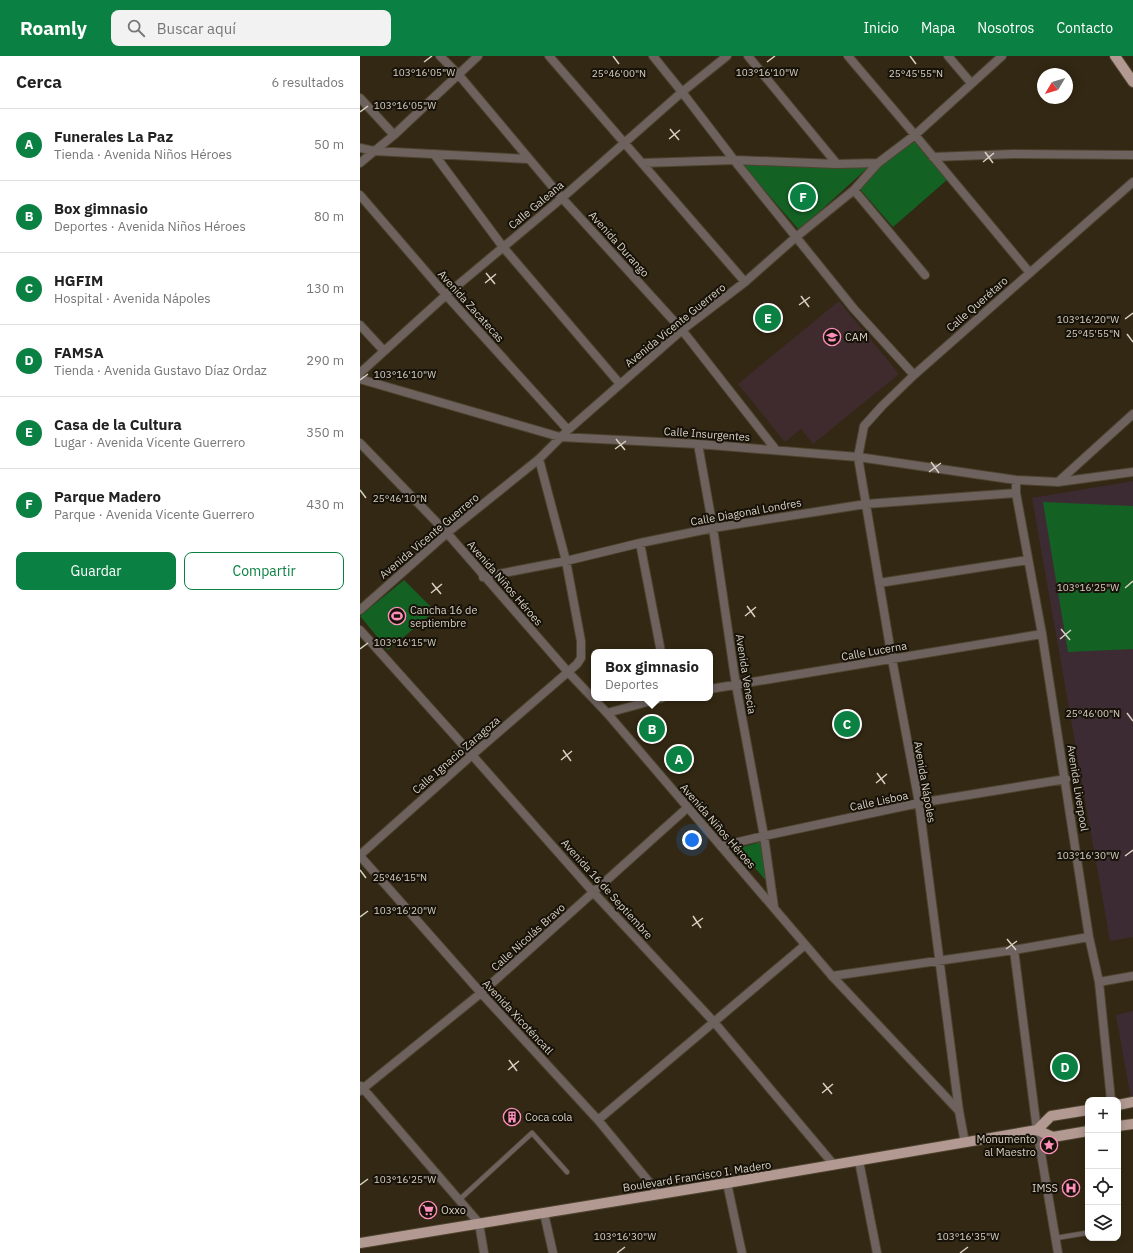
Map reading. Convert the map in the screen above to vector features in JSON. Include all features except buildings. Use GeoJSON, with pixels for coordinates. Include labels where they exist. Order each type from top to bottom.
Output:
{"type":"FeatureCollection","features":[{"type":"Feature","properties":{"kind":"main road"},"geometry":{"type":"LineString","coordinates":[[1115,56],[1133,82]]}},
{"type":"Feature","properties":{"kind":"main road"},"geometry":{"type":"LineString","coordinates":[[1121,1104],[1133,1102]]}},
{"type":"Feature","properties":{"kind":"main road"},"geometry":{"type":"LineString","coordinates":[[1037,1130],[1051,1116],[1085,1110]]}},
{"type":"Feature","properties":{"kind":"main road"},"geometry":{"type":"LineString","coordinates":[[1121,1126],[1133,1124]]}},
{"type":"Feature","properties":{"kind":"main road","name":"Boulevard Francisco I. Madero"},"geometry":{"type":"LineString","coordinates":[[360,1243],[859,1161],[1037,1130],[1053,1137],[1085,1132]]}},
{"type":"Feature","properties":{"kind":"street","name":"Avenida Durango"},"geometry":{"type":"LineString","coordinates":[[440,56],[458,74],[562,198],[682,330],[776,450]]}},
{"type":"Feature","properties":{"kind":"street"},"geometry":{"type":"LineString","coordinates":[[360,163],[394,135],[478,56]]}},
{"type":"Feature","properties":{"kind":"street"},"geometry":{"type":"LineString","coordinates":[[549,56],[745,282]]}},
{"type":"Feature","properties":{"kind":"street"},"geometry":{"type":"LineString","coordinates":[[653,56],[854,310],[914,375]]}},
{"type":"Feature","properties":{"kind":"street","name":"Calle Galeana"},"geometry":{"type":"LineString","coordinates":[[360,373],[446,295],[562,198],[682,92],[727,56]]}},
{"type":"Feature","properties":{"kind":"street"},"geometry":{"type":"LineString","coordinates":[[748,56],[836,164]]}},
{"type":"Feature","properties":{"kind":"street"},"geometry":{"type":"LineString","coordinates":[[848,56],[1030,273]]}},
{"type":"Feature","properties":{"kind":"street"},"geometry":{"type":"LineString","coordinates":[[948,56],[971,83]]}},
{"type":"Feature","properties":{"kind":"street","name":"Avenida Vicente Guerrero"},"geometry":{"type":"LineString","coordinates":[[360,610],[447,534],[539,459],[568,430],[682,330],[745,282],[796,237],[854,190],[878,163],[915,135],[1002,56]]}},
{"type":"Feature","properties":{"kind":"street"},"geometry":{"type":"LineString","coordinates":[[360,98],[394,135]]}},
{"type":"Feature","properties":{"kind":"street"},"geometry":{"type":"LineString","coordinates":[[360,148],[374,151],[528,159]]}},
{"type":"Feature","properties":{"kind":"street"},"geometry":{"type":"LineString","coordinates":[[434,154],[503,247],[620,384]]}},
{"type":"Feature","properties":{"kind":"street"},"geometry":{"type":"LineString","coordinates":[[933,157],[1013,154],[1133,155]]}},
{"type":"Feature","properties":{"kind":"street"},"geometry":{"type":"LineString","coordinates":[[642,164],[734,160],[836,164],[878,163]]}},
{"type":"Feature","properties":{"kind":"street","name":"Calle Querétaro"},"geometry":{"type":"LineString","coordinates":[[858,457],[864,426],[882,406],[914,375],[1133,182]]}},
{"type":"Feature","properties":{"kind":"street"},"geometry":{"type":"LineString","coordinates":[[854,190],[925,275]]}},
{"type":"Feature","properties":{"kind":"street","name":"Avenida Zacatecas"},"geometry":{"type":"LineString","coordinates":[[360,195],[446,295],[568,430]]}},
{"type":"Feature","properties":{"kind":"street"},"geometry":{"type":"LineString","coordinates":[[360,325],[384,351]]}},
{"type":"Feature","properties":{"kind":"street","name":"Calle Insurgentes"},"geometry":{"type":"LineString","coordinates":[[360,379],[560,438],[698,444],[858,457],[1016,480],[1058,482]]}},
{"type":"Feature","properties":{"kind":"street"},"geometry":{"type":"LineString","coordinates":[[1058,482],[1133,414]]}},
{"type":"Feature","properties":{"kind":"street","name":"Avenida Niños Héroes"},"geometry":{"type":"LineString","coordinates":[[360,443],[447,534],[591,697]]}},
{"type":"Feature","properties":{"kind":"street","name":"Avenida Venecia"},"geometry":{"type":"LineString","coordinates":[[698,444],[713,528],[736,685],[764,836],[774,907]]}},
{"type":"Feature","properties":{"kind":"street","name":"Avenida Nápoles"},"geometry":{"type":"LineString","coordinates":[[858,457],[892,659],[919,803],[959,1111]]}},
{"type":"Feature","properties":{"kind":"street","name":"Calle Ignacio Zaragoza"},"geometry":{"type":"LineString","coordinates":[[360,856],[472,755],[577,664],[581,658],[582,650],[566,561],[539,459]]}},
{"type":"Feature","properties":{"kind":"street"},"geometry":{"type":"LineString","coordinates":[[1058,482],[1133,472]]}},
{"type":"Feature","properties":{"kind":"street","name":"Avenida Liverpool"},"geometry":{"type":"LineString","coordinates":[[1016,480],[1016,494],[1042,634],[1066,779],[1089,937],[1099,982],[1111,1097]]}},
{"type":"Feature","properties":{"kind":"street","name":"Calle Diagonal Londres"},"geometry":{"type":"LineString","coordinates":[[483,576],[566,561],[640,543],[713,528],[866,504],[1016,494]]}},
{"type":"Feature","properties":{"kind":"street"},"geometry":{"type":"LineString","coordinates":[[640,543],[660,649]]}},
{"type":"Feature","properties":{"kind":"street"},"geometry":{"type":"LineString","coordinates":[[879,583],[1028,560]]}},
{"type":"Feature","properties":{"kind":"street","name":"Avenida 16 de Septiembre"},"geometry":{"type":"LineString","coordinates":[[360,630],[594,893],[714,1022],[834,1165]]}},
{"type":"Feature","properties":{"kind":"street","name":"Calle Lucerna"},"geometry":{"type":"LineString","coordinates":[[713,689],[1042,634]]}},
{"type":"Feature","properties":{"kind":"street","name":"Avenida Niños Héroes"},"geometry":{"type":"LineString","coordinates":[[595,701],[832,976],[959,1111]]}},
{"type":"Feature","properties":{"kind":"street"},"geometry":{"type":"LineString","coordinates":[[607,714],[652,701]]}},
{"type":"Feature","properties":{"kind":"street","name":"Calle Lisboa"},"geometry":{"type":"LineString","coordinates":[[721,846],[919,803],[1066,779]]}},
{"type":"Feature","properties":{"kind":"street","name":"Calle Nicolás Bravo"},"geometry":{"type":"LineString","coordinates":[[361,1088],[481,994],[688,808]]}},
{"type":"Feature","properties":{"kind":"street","name":"Avenida Xicoténcatl"},"geometry":{"type":"LineString","coordinates":[[360,856],[481,994],[598,1120],[659,1194]]}},
{"type":"Feature","properties":{"kind":"street"},"geometry":{"type":"LineString","coordinates":[[832,976],[1014,950],[1089,937]]}},
{"type":"Feature","properties":{"kind":"street"},"geometry":{"type":"LineString","coordinates":[[598,1120],[805,945]]}},
{"type":"Feature","properties":{"kind":"street"},"geometry":{"type":"LineString","coordinates":[[1014,950],[1037,1130],[1058,1253]]}},
{"type":"Feature","properties":{"kind":"street"},"geometry":{"type":"LineString","coordinates":[[1099,982],[1133,976]]}},
{"type":"Feature","properties":{"kind":"street"},"geometry":{"type":"LineString","coordinates":[[361,1088],[479,1223],[484,1253]]}},
{"type":"Feature","properties":{"kind":"street"},"geometry":{"type":"LineString","coordinates":[[959,1111],[965,1142]]}},
{"type":"Feature","properties":{"kind":"street"},"geometry":{"type":"LineString","coordinates":[[859,1161],[877,1253]]}},
{"type":"Feature","properties":{"kind":"street"},"geometry":{"type":"LineString","coordinates":[[727,1183],[742,1253]]}},
{"type":"Feature","properties":{"kind":"street"},"geometry":{"type":"LineString","coordinates":[[544,1213],[553,1253]]}},
{"type":"Feature","properties":{"kind":"lane"},"geometry":{"type":"LineString","coordinates":[[459,1200],[532,1133],[567,1172]]}},
{"type":"Feature","properties":{"kind":"lane"},"geometry":{"type":"LineString","coordinates":[[1056,1238],[1085,1233]]}},
{"type":"Feature","properties":{"kind":"shaded area","name":"CAM"},"geometry":{"type":"Polygon","coordinates":[[[839,301],[899,374],[813,444],[801,429],[785,442],[738,384],[839,301]]]}},
{"type":"Feature","properties":{"kind":"shaded area"},"geometry":{"type":"Polygon","coordinates":[[[1133,481],[1133,937],[1110,941],[1032,498],[1133,481]]]}},
{"type":"Feature","properties":{"kind":"shaded area"},"geometry":{"type":"Polygon","coordinates":[[[1133,1011],[1133,1110],[1116,1015],[1133,1011]]]}},
{"type":"Feature","properties":{"kind":"green space"},"geometry":{"type":"Polygon","coordinates":[[[918,139],[948,179],[893,227],[859,188],[881,165],[918,139]]]}},
{"type":"Feature","properties":{"kind":"green space"},"geometry":{"type":"Polygon","coordinates":[[[736,157],[872,164],[799,230],[736,157]]]}},
{"type":"Feature","properties":{"kind":"green space"},"geometry":{"type":"Polygon","coordinates":[[[1043,502],[1133,506],[1133,649],[1068,652],[1043,502]]]}},
{"type":"Feature","properties":{"kind":"green space","name":"Cancha 16 de septiembre"},"geometry":{"type":"Polygon","coordinates":[[[404,580],[435,611],[388,650],[360,616],[404,580]]]}},
{"type":"Feature","properties":{"kind":"green space"},"geometry":{"type":"Polygon","coordinates":[[[761,842],[767,882],[738,848],[761,842]]]}},
{"type":"Feature","properties":{"kind":"place","name":"Parque Madero"},"geometry":{"type":"Point","coordinates":[803,197]}},
{"type":"Feature","properties":{"kind":"place","name":"Casa de la Cultura"},"geometry":{"type":"Point","coordinates":[768,318]}},
{"type":"Feature","properties":{"kind":"place","name":"CAM"},"geometry":{"type":"Point","coordinates":[832,337]}},
{"type":"Feature","properties":{"kind":"place","name":"Cancha 16 de septiembre"},"geometry":{"type":"Point","coordinates":[397,616]}},
{"type":"Feature","properties":{"kind":"place","name":"HGFIM"},"geometry":{"type":"Point","coordinates":[847,724]}},
{"type":"Feature","properties":{"kind":"place","name":"Box gimnasio"},"geometry":{"type":"Point","coordinates":[652,729]}},
{"type":"Feature","properties":{"kind":"place","name":"Funerales La Paz"},"geometry":{"type":"Point","coordinates":[679,759]}},
{"type":"Feature","properties":{"kind":"place","name":"FAMSA"},"geometry":{"type":"Point","coordinates":[1065,1067]}},
{"type":"Feature","properties":{"kind":"place","name":"Coca cola"},"geometry":{"type":"Point","coordinates":[512,1117]}},
{"type":"Feature","properties":{"kind":"place","name":"Monumento al Maestro"},"geometry":{"type":"Point","coordinates":[1049,1145]}},
{"type":"Feature","properties":{"kind":"place","name":"IMSS"},"geometry":{"type":"Point","coordinates":[1071,1188]}},
{"type":"Feature","properties":{"kind":"place","name":"Oxxo"},"geometry":{"type":"Point","coordinates":[428,1210]}}]}
